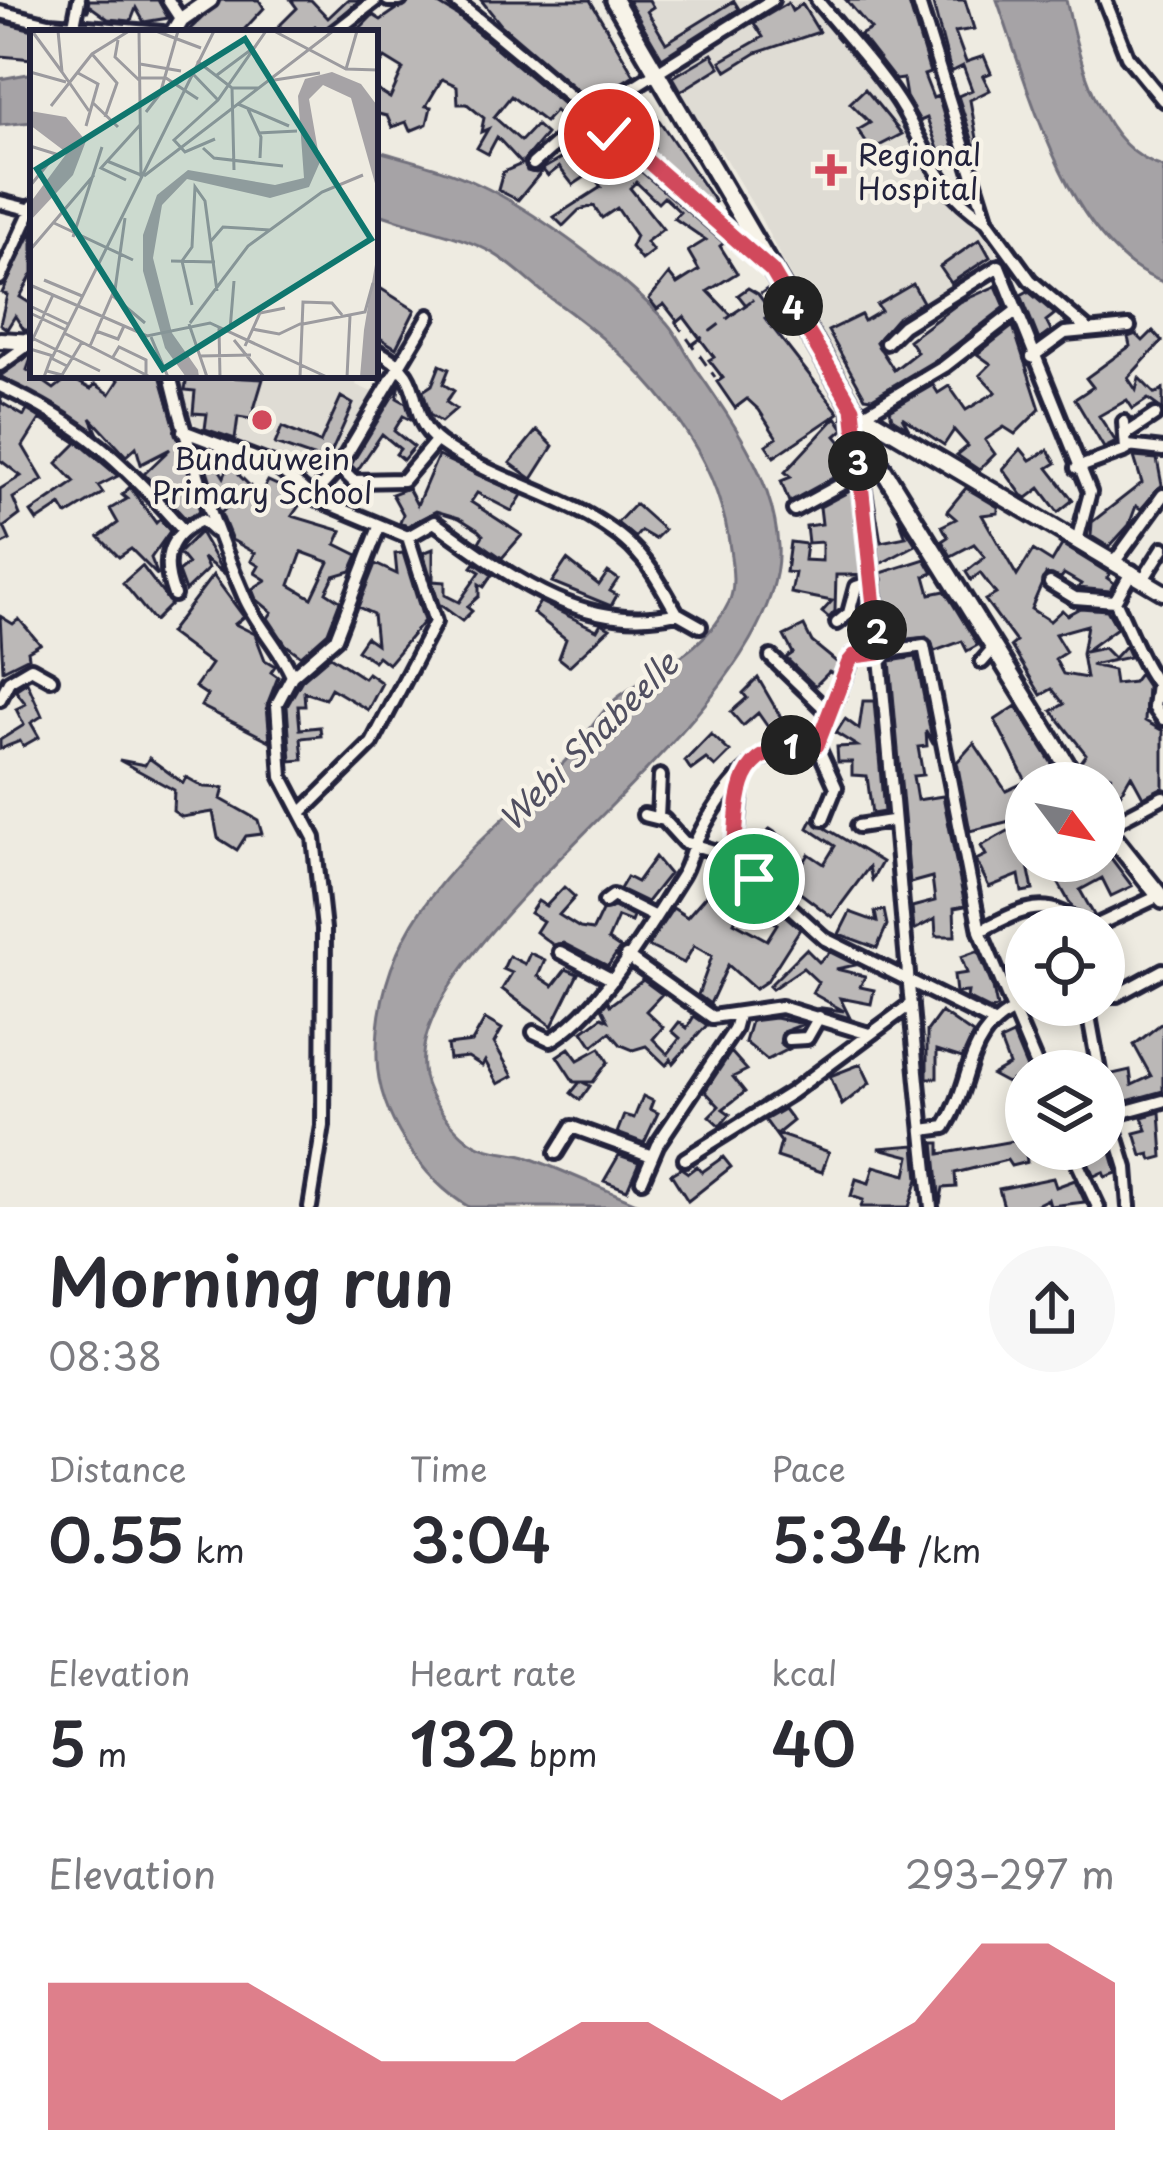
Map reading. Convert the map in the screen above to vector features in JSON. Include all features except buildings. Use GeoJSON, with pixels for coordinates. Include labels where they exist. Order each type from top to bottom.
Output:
{"type":"FeatureCollection","features":[{"type":"Feature","properties":{"kind":"main road"},"geometry":{"type":"LineString","coordinates":[[614,0],[1065,762]]}},
{"type":"Feature","properties":{"kind":"main road"},"geometry":{"type":"LineString","coordinates":[[1125,853],[1161,897]]}},
{"type":"Feature","properties":{"kind":"street"},"geometry":{"type":"LineString","coordinates":[[74,25],[79,0]]}},
{"type":"Feature","properties":{"kind":"street"},"geometry":{"type":"LineString","coordinates":[[168,0],[177,26],[210,0]]}},
{"type":"Feature","properties":{"kind":"street"},"geometry":{"type":"LineString","coordinates":[[338,30],[376,0]]}},
{"type":"Feature","properties":{"kind":"street"},"geometry":{"type":"LineString","coordinates":[[454,0],[590,114],[671,194],[776,276]]}},
{"type":"Feature","properties":{"kind":"street"},"geometry":{"type":"LineString","coordinates":[[746,0],[754,13]]}},
{"type":"Feature","properties":{"kind":"street"},"geometry":{"type":"LineString","coordinates":[[533,164],[590,114],[772,0]]}},
{"type":"Feature","properties":{"kind":"street"},"geometry":{"type":"LineString","coordinates":[[817,0],[903,110],[922,154],[963,206],[987,221]]}},
{"type":"Feature","properties":{"kind":"street"},"geometry":{"type":"LineString","coordinates":[[918,0],[987,221],[1030,280],[1086,328]]}},
{"type":"Feature","properties":{"kind":"street"},"geometry":{"type":"LineString","coordinates":[[1105,0],[1127,56],[1163,100]]}},
{"type":"Feature","properties":{"kind":"street"},"geometry":{"type":"LineString","coordinates":[[0,12],[130,30]]}},
{"type":"Feature","properties":{"kind":"street"},"geometry":{"type":"LineString","coordinates":[[0,202],[30,208]]}},
{"type":"Feature","properties":{"kind":"street"},"geometry":{"type":"LineString","coordinates":[[0,278],[30,210]]}},
{"type":"Feature","properties":{"kind":"street"},"geometry":{"type":"LineString","coordinates":[[886,344],[903,326],[999,266],[1090,492],[1077,542]]}},
{"type":"Feature","properties":{"kind":"street"},"geometry":{"type":"LineString","coordinates":[[857,414],[945,366],[1017,310]]}},
{"type":"Feature","properties":{"kind":"street"},"geometry":{"type":"LineString","coordinates":[[312,497],[339,467],[429,316]]}},
{"type":"Feature","properties":{"kind":"street"},"geometry":{"type":"LineString","coordinates":[[1032,357],[1065,333],[1129,327]]}},
{"type":"Feature","properties":{"kind":"street"},"geometry":{"type":"LineString","coordinates":[[0,340],[30,342]]}},
{"type":"Feature","properties":{"kind":"street"},"geometry":{"type":"LineString","coordinates":[[0,365],[30,344]]}},
{"type":"Feature","properties":{"kind":"street"},"geometry":{"type":"LineString","coordinates":[[378,351],[401,362],[413,385],[415,406],[436,441],[606,528],[641,556],[677,613],[700,626]]}},
{"type":"Feature","properties":{"kind":"street"},"geometry":{"type":"LineString","coordinates":[[171,378],[215,532],[239,575],[244,596],[292,676]]}},
{"type":"Feature","properties":{"kind":"street"},"geometry":{"type":"LineString","coordinates":[[0,386],[59,413],[104,447],[182,529]]}},
{"type":"Feature","properties":{"kind":"street"},"geometry":{"type":"LineString","coordinates":[[857,414],[891,821],[931,1207]]}},
{"type":"Feature","properties":{"kind":"street"},"geometry":{"type":"LineString","coordinates":[[857,414],[1163,592]]}},
{"type":"Feature","properties":{"kind":"street"},"geometry":{"type":"LineString","coordinates":[[1077,468],[1155,415]]}},
{"type":"Feature","properties":{"kind":"street"},"geometry":{"type":"LineString","coordinates":[[183,431],[276,466],[312,497],[379,527],[408,537],[434,522],[496,570],[592,616],[633,622],[677,613]]}},
{"type":"Feature","properties":{"kind":"street"},"geometry":{"type":"LineString","coordinates":[[1127,434],[1163,450]]}},
{"type":"Feature","properties":{"kind":"street"},"geometry":{"type":"LineString","coordinates":[[339,467],[353,481],[403,480],[436,441]]}},
{"type":"Feature","properties":{"kind":"street"},"geometry":{"type":"LineString","coordinates":[[794,510],[860,474]]}},
{"type":"Feature","properties":{"kind":"street"},"geometry":{"type":"LineString","coordinates":[[1113,564],[1163,495]]}},
{"type":"Feature","properties":{"kind":"street"},"geometry":{"type":"LineString","coordinates":[[174,595],[167,577],[167,550],[182,529],[202,520],[215,532]]}},
{"type":"Feature","properties":{"kind":"street"},"geometry":{"type":"LineString","coordinates":[[310,1207],[323,1126],[324,929],[314,838],[304,810],[282,777],[277,704],[292,676],[336,638],[379,527]]}},
{"type":"Feature","properties":{"kind":"street"},"geometry":{"type":"LineString","coordinates":[[304,810],[371,743],[435,622],[408,537]]}},
{"type":"Feature","properties":{"kind":"street"},"geometry":{"type":"LineString","coordinates":[[1115,601],[1163,548]]}},
{"type":"Feature","properties":{"kind":"street"},"geometry":{"type":"LineString","coordinates":[[837,623],[849,613],[856,587],[874,581]]}},
{"type":"Feature","properties":{"kind":"street"},"geometry":{"type":"LineString","coordinates":[[1050,583],[1075,598],[1115,601]]}},
{"type":"Feature","properties":{"kind":"street"},"geometry":{"type":"LineString","coordinates":[[1115,601],[1138,644],[1143,668],[1157,684],[1154,707],[1163,719]]}},
{"type":"Feature","properties":{"kind":"street"},"geometry":{"type":"LineString","coordinates":[[823,819],[836,787],[817,745],[827,711],[854,656],[924,646],[980,931],[1005,978]]}},
{"type":"Feature","properties":{"kind":"street"},"geometry":{"type":"LineString","coordinates":[[982,662],[995,647]]}},
{"type":"Feature","properties":{"kind":"street"},"geometry":{"type":"LineString","coordinates":[[771,657],[827,711]]}},
{"type":"Feature","properties":{"kind":"street"},"geometry":{"type":"LineString","coordinates":[[0,667],[9,681]]}},
{"type":"Feature","properties":{"kind":"street"},"geometry":{"type":"LineString","coordinates":[[0,699],[9,681],[31,668],[51,679]]}},
{"type":"Feature","properties":{"kind":"street"},"geometry":{"type":"LineString","coordinates":[[534,1031],[551,1040],[563,1033],[613,980],[686,869],[693,846],[722,796],[749,765],[776,747],[817,745]]}},
{"type":"Feature","properties":{"kind":"street"},"geometry":{"type":"LineString","coordinates":[[734,857],[739,787],[749,765]]}},
{"type":"Feature","properties":{"kind":"street"},"geometry":{"type":"LineString","coordinates":[[658,818],[660,776]]}},
{"type":"Feature","properties":{"kind":"street"},"geometry":{"type":"LineString","coordinates":[[1125,816],[1163,797]]}},
{"type":"Feature","properties":{"kind":"street"},"geometry":{"type":"LineString","coordinates":[[644,815],[658,818],[693,846],[734,857],[825,939],[993,1022]]}},
{"type":"Feature","properties":{"kind":"street"},"geometry":{"type":"LineString","coordinates":[[857,826],[891,821]]}},
{"type":"Feature","properties":{"kind":"street"},"geometry":{"type":"LineString","coordinates":[[605,902],[614,896],[653,916]]}},
{"type":"Feature","properties":{"kind":"street"},"geometry":{"type":"LineString","coordinates":[[1125,913],[1161,897]]}},
{"type":"Feature","properties":{"kind":"street"},"geometry":{"type":"LineString","coordinates":[[980,931],[1005,919]]}},
{"type":"Feature","properties":{"kind":"street"},"geometry":{"type":"LineString","coordinates":[[560,952],[613,980]]}},
{"type":"Feature","properties":{"kind":"street"},"geometry":{"type":"LineString","coordinates":[[626,956],[712,1017],[738,1015],[754,1007],[781,1007],[869,1034]]}},
{"type":"Feature","properties":{"kind":"street"},"geometry":{"type":"LineString","coordinates":[[1125,988],[1163,970]]}},
{"type":"Feature","properties":{"kind":"street"},"geometry":{"type":"LineString","coordinates":[[685,1159],[791,1093],[910,1004]]}},
{"type":"Feature","properties":{"kind":"street"},"geometry":{"type":"LineString","coordinates":[[642,1180],[652,1156],[734,1030],[738,1015]]}},
{"type":"Feature","properties":{"kind":"street"},"geometry":{"type":"LineString","coordinates":[[923,1130],[945,1127],[975,1046],[993,1022],[1005,1015]]}},
{"type":"Feature","properties":{"kind":"street"},"geometry":{"type":"LineString","coordinates":[[789,1039],[807,1038],[819,1017]]}},
{"type":"Feature","properties":{"kind":"street"},"geometry":{"type":"LineString","coordinates":[[1125,1111],[1163,1101]]}},
{"type":"Feature","properties":{"kind":"street"},"geometry":{"type":"LineString","coordinates":[[556,1153],[572,1127],[652,1156]]}},
{"type":"Feature","properties":{"kind":"street"},"geometry":{"type":"LineString","coordinates":[[1125,1165],[1129,1207]]}},
{"type":"Feature","properties":{"kind":"street"},"geometry":{"type":"LineString","coordinates":[[1079,1170],[1094,1206]]}},
{"type":"Feature","properties":{"kind":"street"},"geometry":{"type":"LineString","coordinates":[[920,1207],[929,1188]]}},
{"type":"Feature","properties":{"kind":"path"},"geometry":{"type":"LineString","coordinates":[[693,344],[776,276]]}},
{"type":"Feature","properties":{"kind":"path"},"geometry":{"type":"LineString","coordinates":[[675,321],[715,377]]}},
{"type":"Feature","properties":{"kind":"shaded area","name":"Regional Hospital"},"geometry":{"type":"Polygon","coordinates":[[[622,0],[638,17],[649,0],[816,0],[908,122],[918,154],[957,211],[990,234],[998,264],[836,365],[759,215],[720,150],[703,139],[622,0]]]}},
{"type":"Feature","properties":{"kind":"shaded area","name":"Bunduuwein Primary School"},"geometry":{"type":"Polygon","coordinates":[[[378,366],[387,370],[342,461],[326,474],[201,436],[179,392],[181,378],[187,378],[186,390],[260,398],[262,379],[254,378],[359,378],[356,385],[374,393],[381,379],[378,366]]]}},
{"type":"Feature","properties":{"kind":"water"},"geometry":{"type":"Polygon","coordinates":[[[997,0],[1066,0],[1086,73],[1108,121],[1141,157],[1163,167],[1163,282],[1130,264],[1101,236],[1077,201],[1039,119],[997,0]]]}},
{"type":"Feature","properties":{"kind":"water"},"geometry":{"type":"Polygon","coordinates":[[[30,74],[30,122],[0,125],[0,79],[30,74]]]}},
{"type":"Feature","properties":{"kind":"water","name":"Webi Shabeelle"},"geometry":{"type":"Polygon","coordinates":[[[378,151],[453,174],[500,195],[604,266],[676,336],[740,436],[761,477],[775,522],[778,546],[763,614],[719,686],[655,760],[514,906],[458,974],[426,1036],[429,1091],[469,1141],[544,1163],[646,1207],[469,1207],[452,1195],[419,1163],[385,1101],[377,1059],[380,1010],[392,966],[434,892],[562,764],[612,702],[682,656],[720,618],[733,583],[722,509],[690,438],[668,406],[614,348],[496,255],[378,213],[378,151]]]}},
{"type":"Feature","properties":{"kind":"place","name":"Regional Hospital"},"geometry":{"type":"Point","coordinates":[831,170]}},
{"type":"Feature","properties":{"kind":"place","name":"Bunduuwein Primary School"},"geometry":{"type":"Point","coordinates":[262,420]}},
{"type":"Feature","properties":{"kind":"route"},"geometry":{"type":"LineString","coordinates":[[609,134],[644,158],[772,271],[853,408],[874,570],[879,653],[854,656],[849,662],[817,745],[776,747],[749,765],[739,787],[734,857],[754,879]]}}]}
